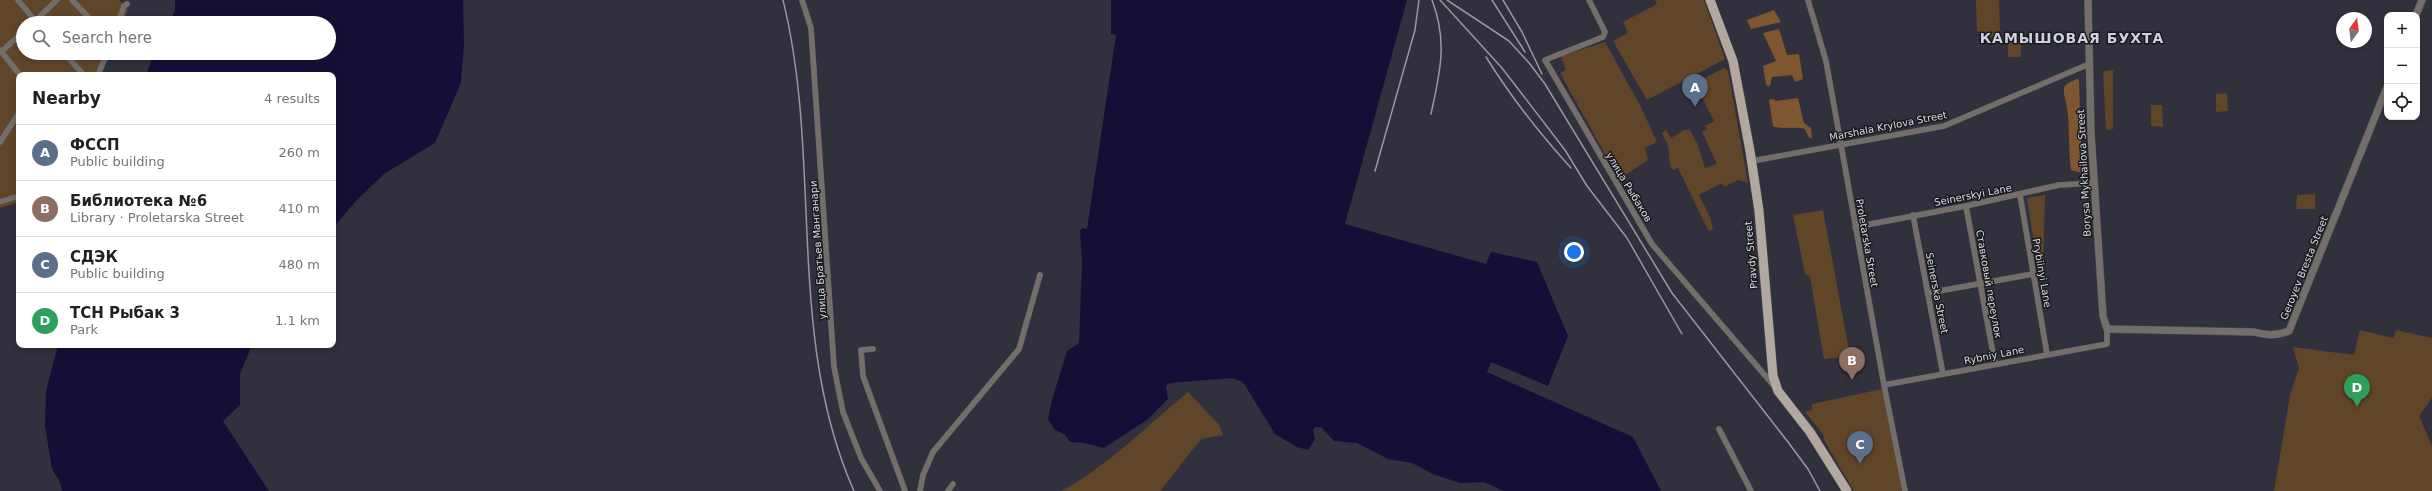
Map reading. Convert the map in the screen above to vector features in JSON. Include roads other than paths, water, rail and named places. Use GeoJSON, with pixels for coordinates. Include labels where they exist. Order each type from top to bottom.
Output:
{"type":"FeatureCollection","features":[{"type":"Feature","properties":{"kind":"main road","name":"Pravdy Street"},"geometry":{"type":"LineString","coordinates":[[1710,0],[1733,61],[1752,161],[1759,211],[1773,376],[1778,391],[1829,460],[1847,491]]}},
{"type":"Feature","properties":{"kind":"street"},"geometry":{"type":"LineString","coordinates":[[18,0],[30,16]]}},
{"type":"Feature","properties":{"kind":"street"},"geometry":{"type":"LineString","coordinates":[[41,16],[58,0]]}},
{"type":"Feature","properties":{"kind":"street"},"geometry":{"type":"LineString","coordinates":[[72,0],[87,16]]}},
{"type":"Feature","properties":{"kind":"street","name":"улица Братьев Манганари"},"geometry":{"type":"LineString","coordinates":[[802,0],[812,36],[834,367],[843,412],[861,458],[880,491]]}},
{"type":"Feature","properties":{"kind":"street","name":"улица Рыбаков"},"geometry":{"type":"LineString","coordinates":[[1589,0],[1604,32],[1603,37],[1545,60],[1652,244],[1778,391]]}},
{"type":"Feature","properties":{"kind":"street","name":"Proletarska Street"},"geometry":{"type":"LineString","coordinates":[[1808,0],[1826,61],[1840,146],[1905,491]]}},
{"type":"Feature","properties":{"kind":"street","name":"Borysa Mykhailova Street"},"geometry":{"type":"LineString","coordinates":[[2088,0],[2094,183],[2103,316],[2107,329],[2107,344]]}},
{"type":"Feature","properties":{"kind":"street"},"geometry":{"type":"LineString","coordinates":[[2417,12],[2422,0]]}},
{"type":"Feature","properties":{"kind":"street"},"geometry":{"type":"LineString","coordinates":[[120,16],[124,6],[127,4]]}},
{"type":"Feature","properties":{"kind":"street"},"geometry":{"type":"LineString","coordinates":[[16,38],[1,51],[18,72]]}},
{"type":"Feature","properties":{"kind":"street"},"geometry":{"type":"LineString","coordinates":[[70,60],[81,72]]}},
{"type":"Feature","properties":{"kind":"street"},"geometry":{"type":"LineString","coordinates":[[99,72],[104,60]]}},
{"type":"Feature","properties":{"kind":"street","name":"Marshala Krylova Street"},"geometry":{"type":"LineString","coordinates":[[1752,161],[1944,126],[2089,64]]}},
{"type":"Feature","properties":{"kind":"street","name":"Geroyev Bresta Street"},"geometry":{"type":"LineString","coordinates":[[2107,329],[2254,332],[2279,335],[2289,331],[2384,94]]}},
{"type":"Feature","properties":{"kind":"street"},"geometry":{"type":"LineString","coordinates":[[0,142],[16,118]]}},
{"type":"Feature","properties":{"kind":"street","name":"Seinerskyi Lane"},"geometry":{"type":"LineString","coordinates":[[1855,226],[1966,206],[2059,185],[2094,183]]}},
{"type":"Feature","properties":{"kind":"street","name":"Prybiinyi Lane"},"geometry":{"type":"LineString","coordinates":[[2020,195],[2047,354]]}},
{"type":"Feature","properties":{"kind":"street"},"geometry":{"type":"LineString","coordinates":[[0,202],[16,197]]}},
{"type":"Feature","properties":{"kind":"street","name":"Ставковый переулок"},"geometry":{"type":"LineString","coordinates":[[1966,206],[1995,364]]}},
{"type":"Feature","properties":{"kind":"street","name":"Seinerska Street"},"geometry":{"type":"LineString","coordinates":[[1914,215],[1942,374]]}},
{"type":"Feature","properties":{"kind":"street"},"geometry":{"type":"LineString","coordinates":[[1928,293],[2033,274]]}},
{"type":"Feature","properties":{"kind":"street"},"geometry":{"type":"LineString","coordinates":[[920,491],[923,475],[933,452],[1019,349],[1040,275]]}},
{"type":"Feature","properties":{"kind":"street","name":"Rybniy Lane"},"geometry":{"type":"LineString","coordinates":[[1884,385],[2107,344]]}},
{"type":"Feature","properties":{"kind":"street"},"geometry":{"type":"LineString","coordinates":[[873,350],[861,350],[863,376],[905,491]]}},
{"type":"Feature","properties":{"kind":"street"},"geometry":{"type":"LineString","coordinates":[[1719,429],[1750,491]]}},
{"type":"Feature","properties":{"kind":"street"},"geometry":{"type":"LineString","coordinates":[[948,491],[953,484]]}},
{"type":"Feature","properties":{"kind":"railway"},"geometry":{"type":"LineString","coordinates":[[783,0],[795,61],[801,123],[812,310],[819,372],[833,432],[854,491]]}},
{"type":"Feature","properties":{"kind":"railway"},"geometry":{"type":"LineString","coordinates":[[1375,171],[1415,30],[1419,0]]}},
{"type":"Feature","properties":{"kind":"railway"},"geometry":{"type":"LineString","coordinates":[[1431,114],[1441,57],[1440,30],[1432,0]]}},
{"type":"Feature","properties":{"kind":"railway"},"geometry":{"type":"LineString","coordinates":[[1440,0],[1502,68],[1565,150],[1587,186],[1627,238],[1682,334]]}},
{"type":"Feature","properties":{"kind":"railway"},"geometry":{"type":"LineString","coordinates":[[1447,0],[1509,41],[1530,64],[1545,84],[1672,293],[1788,442],[1808,469],[1820,491]]}},
{"type":"Feature","properties":{"kind":"railway"},"geometry":{"type":"LineString","coordinates":[[1492,0],[1525,52]]}},
{"type":"Feature","properties":{"kind":"railway"},"geometry":{"type":"LineString","coordinates":[[1503,0],[1522,32],[1542,74]]}},
{"type":"Feature","properties":{"kind":"railway"},"geometry":{"type":"LineString","coordinates":[[1486,57],[1526,114],[1571,168]]}},
{"type":"Feature","properties":{"kind":"place","name":"ФССП"},"geometry":{"type":"Point","coordinates":[1695,107]}},
{"type":"Feature","properties":{"kind":"place","name":"Библиотека №6"},"geometry":{"type":"Point","coordinates":[1852,380]}},
{"type":"Feature","properties":{"kind":"place","name":"ТСН Рыбак 3"},"geometry":{"type":"Point","coordinates":[2357,407]}},
{"type":"Feature","properties":{"kind":"place","name":"СДЭК"},"geometry":{"type":"Point","coordinates":[1860,464]}},
{"type":"Feature","properties":{"kind":"district","name":"КАМЫШОВАЯ БУХТА"},"geometry":{"type":"Point","coordinates":[2072,38]}}]}
